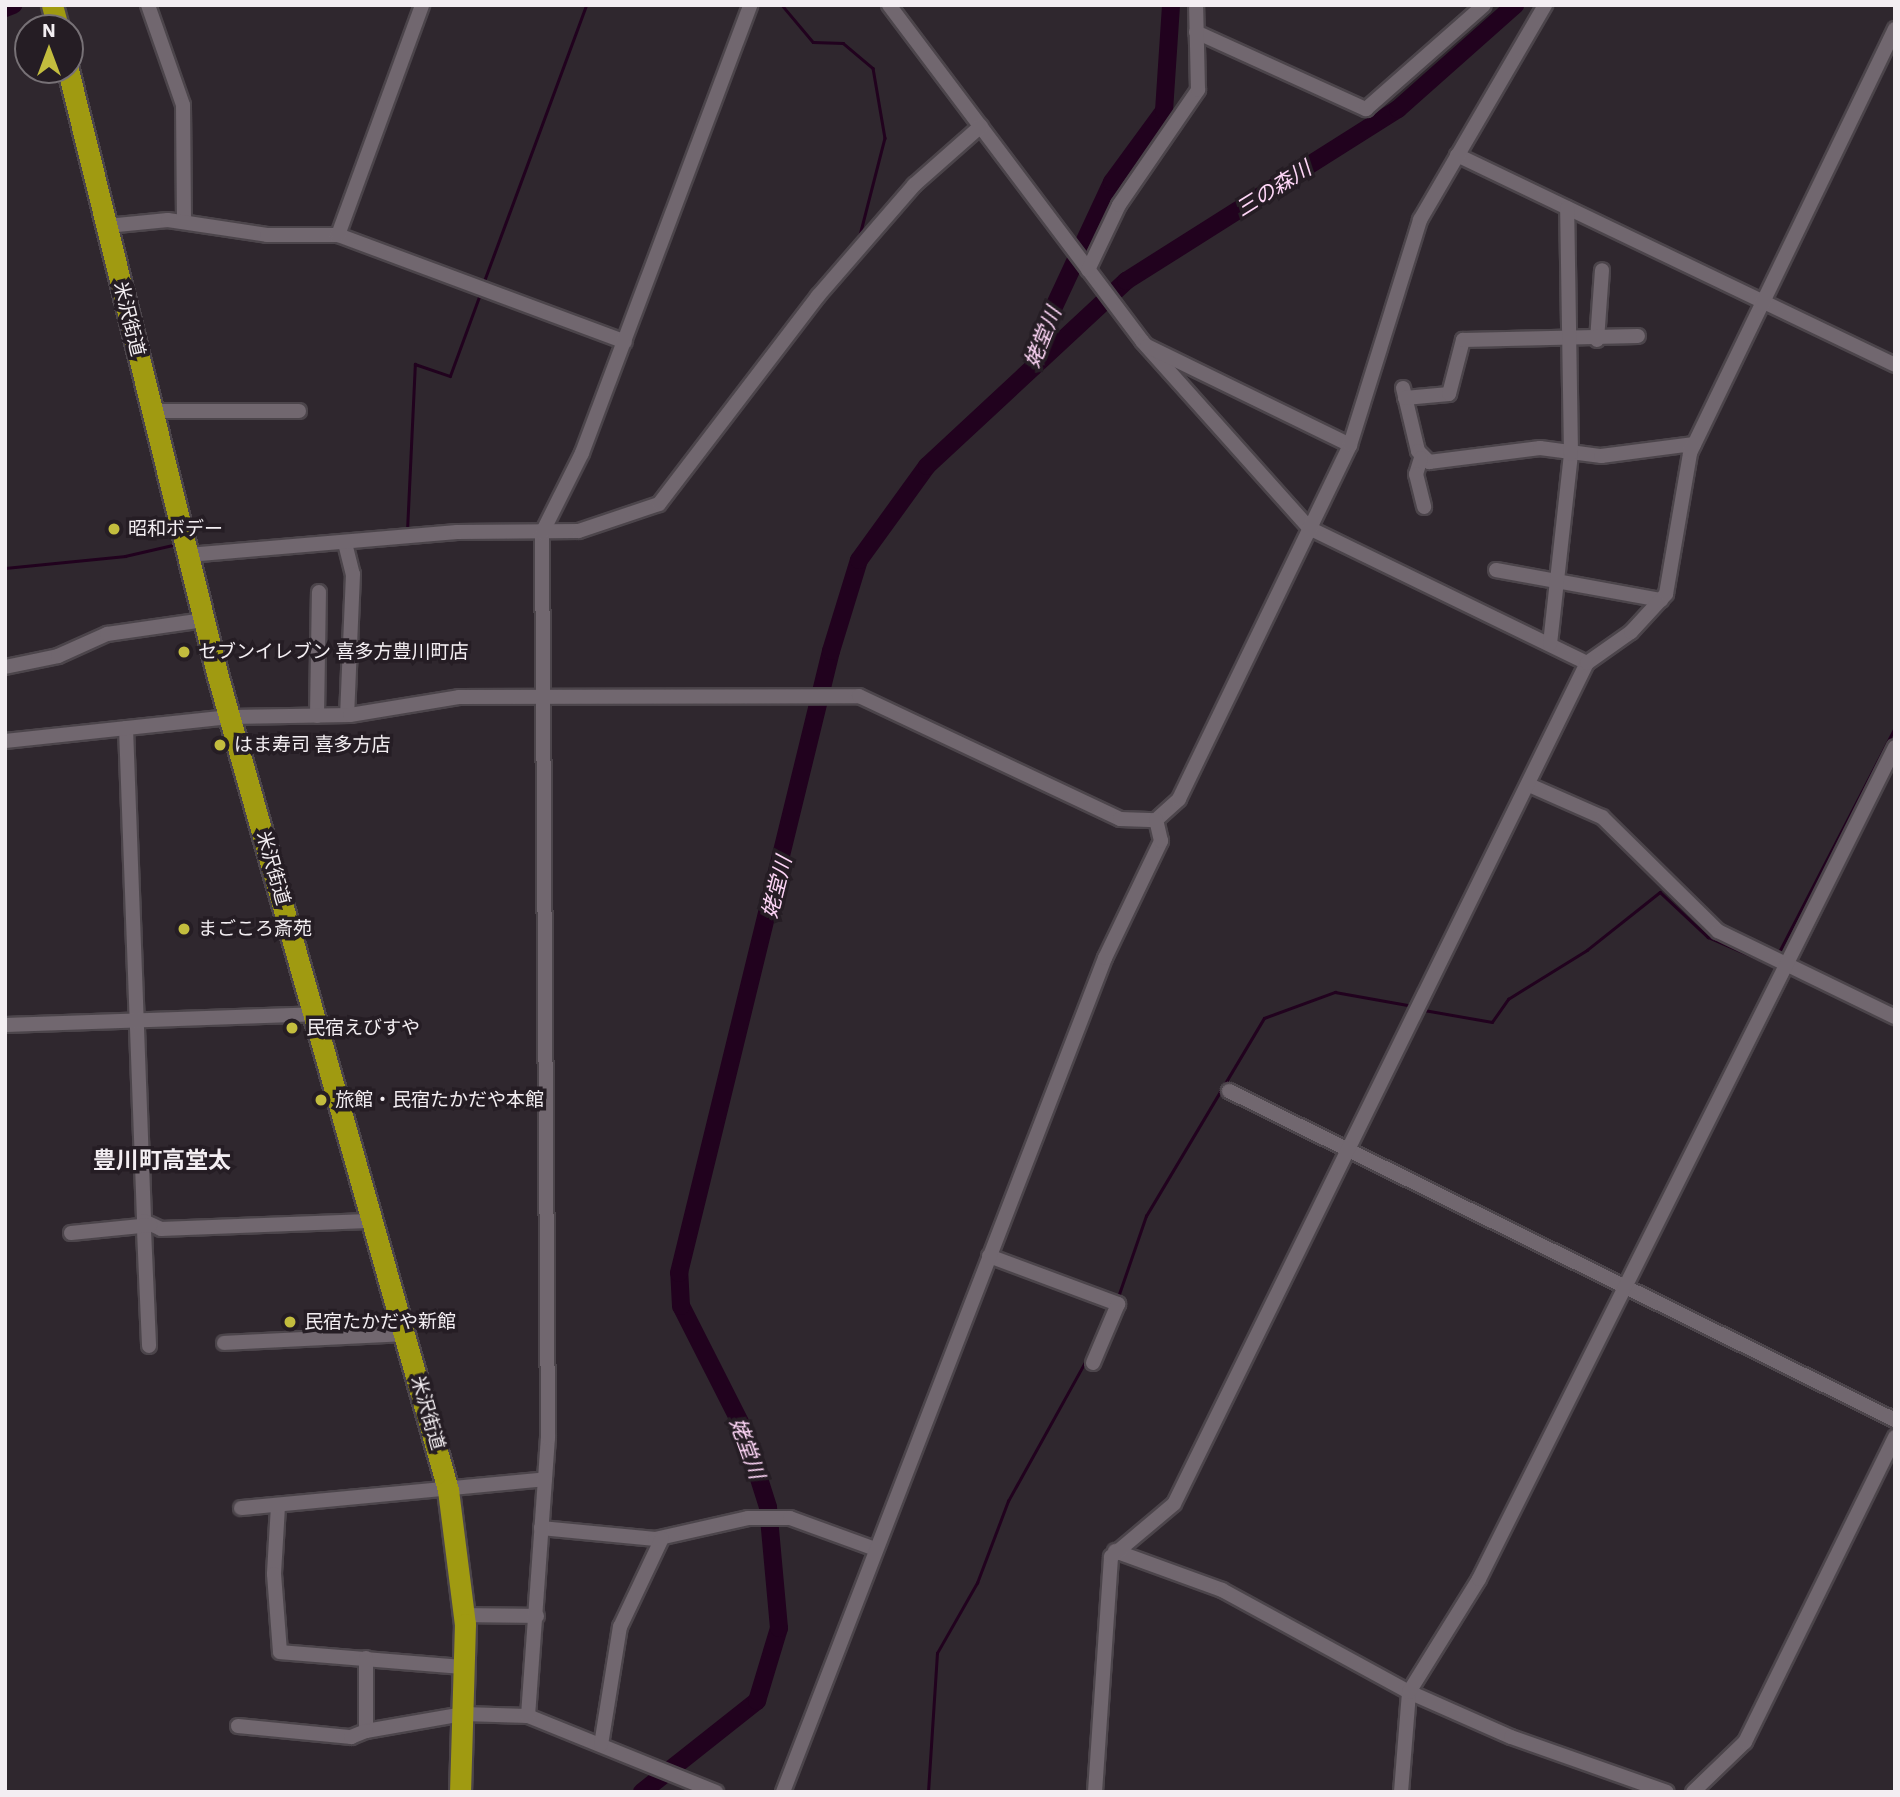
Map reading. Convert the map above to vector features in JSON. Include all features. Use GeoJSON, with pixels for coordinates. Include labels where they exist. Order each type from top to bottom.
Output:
{"type":"FeatureCollection","features":[{"type":"Feature","properties":{"kind":"highway","name":"米沢街道"},"geometry":{"type":"LineString","coordinates":[[72,84],[204,620],[447,1488],[464,1615],[460,1792]]}},
{"type":"Feature","properties":{"kind":"street"},"geometry":{"type":"LineString","coordinates":[[148,5],[183,105],[184,219]]}},
{"type":"Feature","properties":{"kind":"street"},"geometry":{"type":"LineString","coordinates":[[338,234],[422,5]]}},
{"type":"Feature","properties":{"kind":"street"},"geometry":{"type":"LineString","coordinates":[[528,1716],[545,1479],[542,533],[582,453],[750,5]]}},
{"type":"Feature","properties":{"kind":"street"},"geometry":{"type":"LineString","coordinates":[[889,5],[1146,346],[1309,528],[1587,663]]}},
{"type":"Feature","properties":{"kind":"street"},"geometry":{"type":"LineString","coordinates":[[1090,272],[1119,205],[1198,90],[1196,5]]}},
{"type":"Feature","properties":{"kind":"street"},"geometry":{"type":"LineString","coordinates":[[1196,32],[1366,109],[1484,5]]}},
{"type":"Feature","properties":{"kind":"street"},"geometry":{"type":"LineString","coordinates":[[5,741],[230,717],[347,715],[459,697],[875,699],[1120,819],[1157,820],[1179,799],[1350,445],[1420,220],[1545,5]]}},
{"type":"Feature","properties":{"kind":"street"},"geometry":{"type":"LineString","coordinates":[[1096,1792],[1109,1570],[1115,1551],[1174,1504],[1587,663],[1661,600],[1673,573],[1694,444],[1895,29]]}},
{"type":"Feature","properties":{"kind":"street"},"geometry":{"type":"LineString","coordinates":[[188,555],[457,532],[542,533],[589,529],[667,498],[818,296],[914,185],[981,126]]}},
{"type":"Feature","properties":{"kind":"street"},"geometry":{"type":"LineString","coordinates":[[1457,155],[1895,365]]}},
{"type":"Feature","properties":{"kind":"street"},"geometry":{"type":"LineString","coordinates":[[1550,644],[1559,583],[1571,454],[1567,208]]}},
{"type":"Feature","properties":{"kind":"street"},"geometry":{"type":"LineString","coordinates":[[107,226],[168,220],[267,235],[338,234],[625,342]]}},
{"type":"Feature","properties":{"kind":"street"},"geometry":{"type":"LineString","coordinates":[[1598,340],[1602,270]]}},
{"type":"Feature","properties":{"kind":"street"},"geometry":{"type":"LineString","coordinates":[[1424,507],[1416,474],[1421,458],[1404,393],[1449,394],[1463,340],[1569,342],[1638,336]]}},
{"type":"Feature","properties":{"kind":"street"},"geometry":{"type":"LineString","coordinates":[[1146,346],[1350,445]]}},
{"type":"Feature","properties":{"kind":"street"},"geometry":{"type":"LineString","coordinates":[[152,411],[299,411]]}},
{"type":"Feature","properties":{"kind":"street"},"geometry":{"type":"LineString","coordinates":[[1421,458],[1462,460],[1540,448],[1571,454],[1653,453],[1694,444]]}},
{"type":"Feature","properties":{"kind":"street"},"geometry":{"type":"LineString","coordinates":[[345,543],[353,574],[347,715]]}},
{"type":"Feature","properties":{"kind":"street"},"geometry":{"type":"LineString","coordinates":[[1496,569],[1559,583],[1661,600]]}},
{"type":"Feature","properties":{"kind":"street"},"geometry":{"type":"LineString","coordinates":[[317,716],[319,592]]}},
{"type":"Feature","properties":{"kind":"street"},"geometry":{"type":"LineString","coordinates":[[5,667],[58,656],[107,634],[204,620]]}},
{"type":"Feature","properties":{"kind":"street"},"geometry":{"type":"LineString","coordinates":[[126,728],[135,916],[132,1020],[141,1212],[147,1228],[149,1346]]}},
{"type":"Feature","properties":{"kind":"street"},"geometry":{"type":"LineString","coordinates":[[1401,1792],[1409,1692],[1479,1579],[1782,962],[1895,747]]}},
{"type":"Feature","properties":{"kind":"street"},"geometry":{"type":"LineString","coordinates":[[1529,785],[1602,817],[1703,921],[1895,1017]]}},
{"type":"Feature","properties":{"kind":"street"},"geometry":{"type":"LineString","coordinates":[[783,1792],[1105,958],[1161,841],[1157,820]]}},
{"type":"Feature","properties":{"kind":"street"},"geometry":{"type":"LineString","coordinates":[[5,1025],[315,1014]]}},
{"type":"Feature","properties":{"kind":"street"},"geometry":{"type":"LineString","coordinates":[[1229,1091],[1895,1420]]}},
{"type":"Feature","properties":{"kind":"street"},"geometry":{"type":"LineString","coordinates":[[71,1233],[373,1221]]}},
{"type":"Feature","properties":{"kind":"street"},"geometry":{"type":"LineString","coordinates":[[989,1256],[1118,1304],[1093,1363]]}},
{"type":"Feature","properties":{"kind":"street"},"geometry":{"type":"LineString","coordinates":[[224,1343],[405,1334]]}},
{"type":"Feature","properties":{"kind":"street"},"geometry":{"type":"LineString","coordinates":[[1693,1792],[1745,1742],[1895,1437]]}},
{"type":"Feature","properties":{"kind":"street"},"geometry":{"type":"LineString","coordinates":[[241,1508],[545,1479]]}},
{"type":"Feature","properties":{"kind":"street"},"geometry":{"type":"LineString","coordinates":[[278,1506],[274,1574],[280,1651],[464,1667]]}},
{"type":"Feature","properties":{"kind":"street"},"geometry":{"type":"LineString","coordinates":[[541,1528],[662,1538],[753,1518],[790,1518],[876,1549]]}},
{"type":"Feature","properties":{"kind":"street"},"geometry":{"type":"LineString","coordinates":[[601,1745],[621,1628],[662,1538]]}},
{"type":"Feature","properties":{"kind":"street"},"geometry":{"type":"LineString","coordinates":[[1115,1551],[1222,1590],[1409,1692],[1511,1737],[1667,1792]]}},
{"type":"Feature","properties":{"kind":"street"},"geometry":{"type":"LineString","coordinates":[[464,1615],[537,1616]]}},
{"type":"Feature","properties":{"kind":"street"},"geometry":{"type":"LineString","coordinates":[[366,1658],[366,1731]]}},
{"type":"Feature","properties":{"kind":"street"},"geometry":{"type":"LineString","coordinates":[[238,1726],[351,1737],[366,1731],[463,1714],[528,1716],[716,1792]]}},
{"type":"Feature","properties":{"kind":"waterway"},"geometry":{"type":"LineString","coordinates":[[5,8],[13,5]]}},
{"type":"Feature","properties":{"kind":"waterway"},"geometry":{"type":"LineString","coordinates":[[483,284],[586,5]]}},
{"type":"Feature","properties":{"kind":"waterway"},"geometry":{"type":"LineString","coordinates":[[782,5],[813,42],[843,43],[873,68],[885,138],[859,239]]}},
{"type":"Feature","properties":{"kind":"waterway","name":"姥堂川"},"geometry":{"type":"LineString","coordinates":[[1033,367],[1045,326],[1112,182],[1164,111],[1171,5]]}},
{"type":"Feature","properties":{"kind":"waterway","name":"姥堂川"},"geometry":{"type":"LineString","coordinates":[[642,1792],[757,1701],[779,1628],[768,1507],[743,1428],[681,1306],[679,1273],[831,651],[859,560],[927,466],[1126,281],[1398,109],[1515,5]]}},
{"type":"Feature","properties":{"kind":"waterway"},"geometry":{"type":"LineString","coordinates":[[817,287],[842,259]]}},
{"type":"Feature","properties":{"kind":"waterway"},"geometry":{"type":"LineString","coordinates":[[407,531],[415,364],[450,376],[480,294]]}},
{"type":"Feature","properties":{"kind":"waterway"},"geometry":{"type":"LineString","coordinates":[[752,371],[767,353]]}},
{"type":"Feature","properties":{"kind":"waterway"},"geometry":{"type":"LineString","coordinates":[[5,568],[125,556],[177,544]]}},
{"type":"Feature","properties":{"kind":"waterway"},"geometry":{"type":"LineString","coordinates":[[1778,954],[1895,727]]}},
{"type":"Feature","properties":{"kind":"waterway"},"geometry":{"type":"LineString","coordinates":[[1424,1010],[1492,1022],[1508,999],[1587,950],[1660,892],[1708,937],[1772,965]]}},
{"type":"Feature","properties":{"kind":"waterway"},"geometry":{"type":"LineString","coordinates":[[1117,1300],[1146,1216],[1264,1018],[1335,992],[1413,1006]]}},
{"type":"Feature","properties":{"kind":"waterway"},"geometry":{"type":"LineString","coordinates":[[928,1792],[937,1653],[977,1583],[1008,1501],[1089,1355]]}},
{"type":"Feature","properties":{"kind":"place","name":"昭和ボデー"},"geometry":{"type":"Point","coordinates":[114,529]}},
{"type":"Feature","properties":{"kind":"place","name":"セブンイレブン 喜多方豊川町店"},"geometry":{"type":"Point","coordinates":[184,652]}},
{"type":"Feature","properties":{"kind":"place","name":"はま寿司 喜多方店"},"geometry":{"type":"Point","coordinates":[220,745]}},
{"type":"Feature","properties":{"kind":"place","name":"まごころ斎苑"},"geometry":{"type":"Point","coordinates":[184,929]}},
{"type":"Feature","properties":{"kind":"place","name":"民宿えびすや"},"geometry":{"type":"Point","coordinates":[292,1028]}},
{"type":"Feature","properties":{"kind":"place","name":"旅館・民宿たかだや本館"},"geometry":{"type":"Point","coordinates":[321,1100]}},
{"type":"Feature","properties":{"kind":"place","name":"民宿たかだや新館"},"geometry":{"type":"Point","coordinates":[290,1322]}},
{"type":"Feature","properties":{"kind":"district","name":"豊川町高堂太"},"geometry":{"type":"Point","coordinates":[162,1159]}},
{"type":"Feature","properties":{"kind":"water label","name":"三の森川"},"geometry":{"type":"Point","coordinates":[1273,188]}}]}
